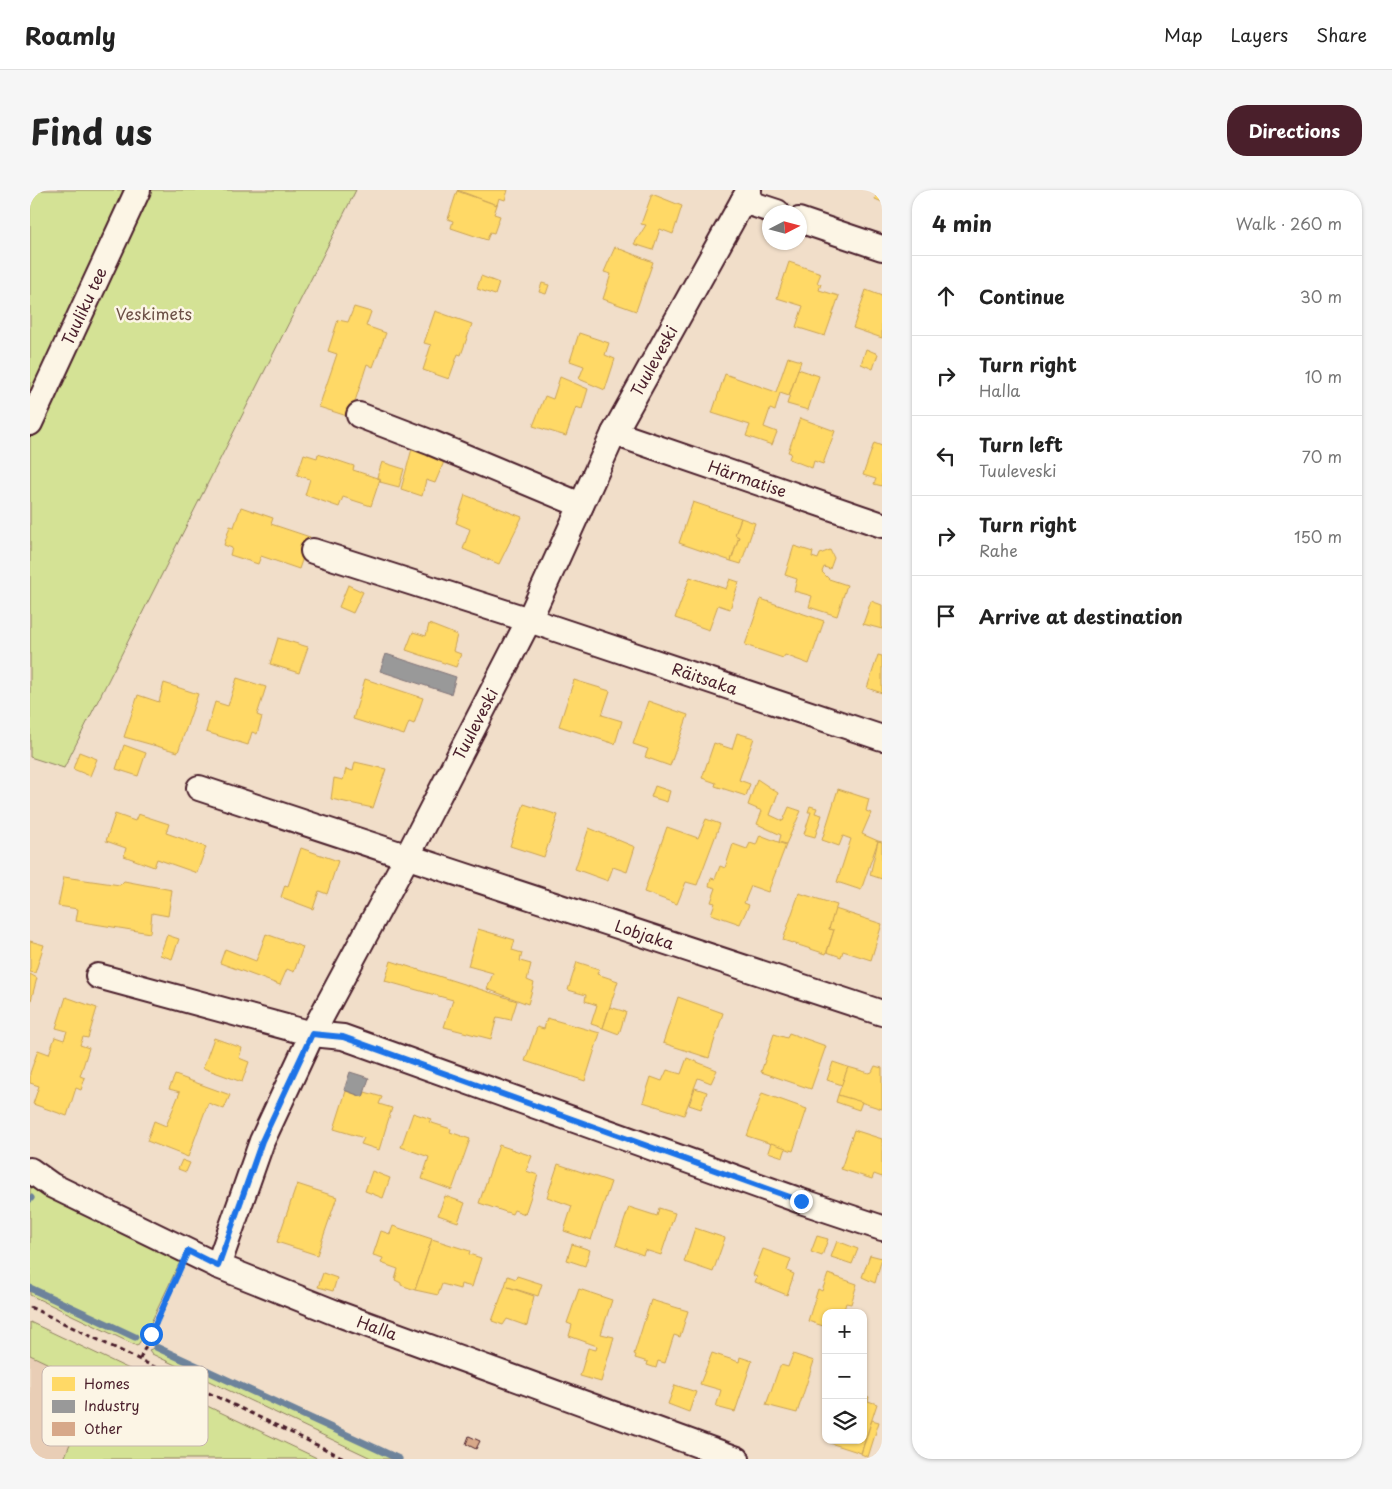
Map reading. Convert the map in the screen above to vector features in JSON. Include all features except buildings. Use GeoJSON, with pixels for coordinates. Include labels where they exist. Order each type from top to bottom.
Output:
{"type":"FeatureCollection","features":[{"type":"Feature","properties":{"kind":"street","name":"Tuuliku tee"},"geometry":{"type":"LineString","coordinates":[[30,424],[138,190]]}},
{"type":"Feature","properties":{"kind":"street"},"geometry":{"type":"LineString","coordinates":[[746,196],[763,205]]}},
{"type":"Feature","properties":{"kind":"street","name":"Tuuleveski"},"geometry":{"type":"LineString","coordinates":[[218,1266],[262,1141],[312,1034],[407,857],[529,620],[614,433],[746,196]]}},
{"type":"Feature","properties":{"kind":"street"},"geometry":{"type":"LineString","coordinates":[[807,222],[882,248]]}},
{"type":"Feature","properties":{"kind":"street"},"geometry":{"type":"LineString","coordinates":[[359,415],[581,506]]}},
{"type":"Feature","properties":{"kind":"street","name":"Härmatise"},"geometry":{"type":"LineString","coordinates":[[614,433],[882,525]]}},
{"type":"Feature","properties":{"kind":"street","name":"Räitsaka"},"geometry":{"type":"LineString","coordinates":[[313,552],[529,620],[882,738]]}},
{"type":"Feature","properties":{"kind":"street","name":"Lobjaka"},"geometry":{"type":"LineString","coordinates":[[199,788],[882,1013]]}},
{"type":"Feature","properties":{"kind":"street"},"geometry":{"type":"LineString","coordinates":[[98,976],[312,1034],[343,1037],[801,1201],[882,1228]]}},
{"type":"Feature","properties":{"kind":"street","name":"Halla"},"geometry":{"type":"LineString","coordinates":[[30,1170],[51,1185],[218,1266],[336,1313],[737,1459]]}},
{"type":"Feature","properties":{"kind":"path"},"geometry":{"type":"LineString","coordinates":[[140,1359],[188,1251]]}},
{"type":"Feature","properties":{"kind":"path"},"geometry":{"type":"LineString","coordinates":[[30,1307],[154,1366]]}},
{"type":"Feature","properties":{"kind":"path"},"geometry":{"type":"LineString","coordinates":[[208,1392],[346,1459]]}},
{"type":"Feature","properties":{"kind":"shaded area"},"geometry":{"type":"Polygon","coordinates":[[[30,1355],[54,1366],[42,1366],[42,1446],[69,1446],[64,1459],[30,1459],[30,1355]]]}},
{"type":"Feature","properties":{"kind":"green space","name":"Veskimets"},"geometry":{"type":"Polygon","coordinates":[[[30,190],[356,190],[64,768],[30,757],[30,190]]]}},
{"type":"Feature","properties":{"kind":"green space"},"geometry":{"type":"Polygon","coordinates":[[[30,1179],[181,1260],[146,1333],[137,1346],[30,1295],[30,1179]]]}},
{"type":"Feature","properties":{"kind":"green space"},"geometry":{"type":"Polygon","coordinates":[[[30,1322],[123,1366],[53,1366],[30,1355],[30,1322]]]}},
{"type":"Feature","properties":{"kind":"green space"},"geometry":{"type":"Polygon","coordinates":[[[156,1347],[197,1366],[177,1366],[152,1354],[149,1350],[156,1347]]]}},
{"type":"Feature","properties":{"kind":"green space"},"geometry":{"type":"Polygon","coordinates":[[[208,1371],[399,1459],[373,1459],[208,1381],[208,1371]]]}},
{"type":"Feature","properties":{"kind":"green space"},"geometry":{"type":"Polygon","coordinates":[[[208,1406],[319,1459],[64,1459],[69,1446],[208,1446],[208,1406]]]}},
{"type":"Feature","properties":{"kind":"waterway"},"geometry":{"type":"LineString","coordinates":[[30,1288],[135,1337]]}},
{"type":"Feature","properties":{"kind":"waterway"},"geometry":{"type":"LineString","coordinates":[[156,1347],[197,1366]]}},
{"type":"Feature","properties":{"kind":"waterway"},"geometry":{"type":"LineString","coordinates":[[208,1371],[399,1459]]}},
{"type":"Feature","properties":{"kind":"route"},"geometry":{"type":"LineString","coordinates":[[151,1334],[188,1251],[218,1266],[262,1141],[312,1034],[343,1037],[801,1201]]}}]}
